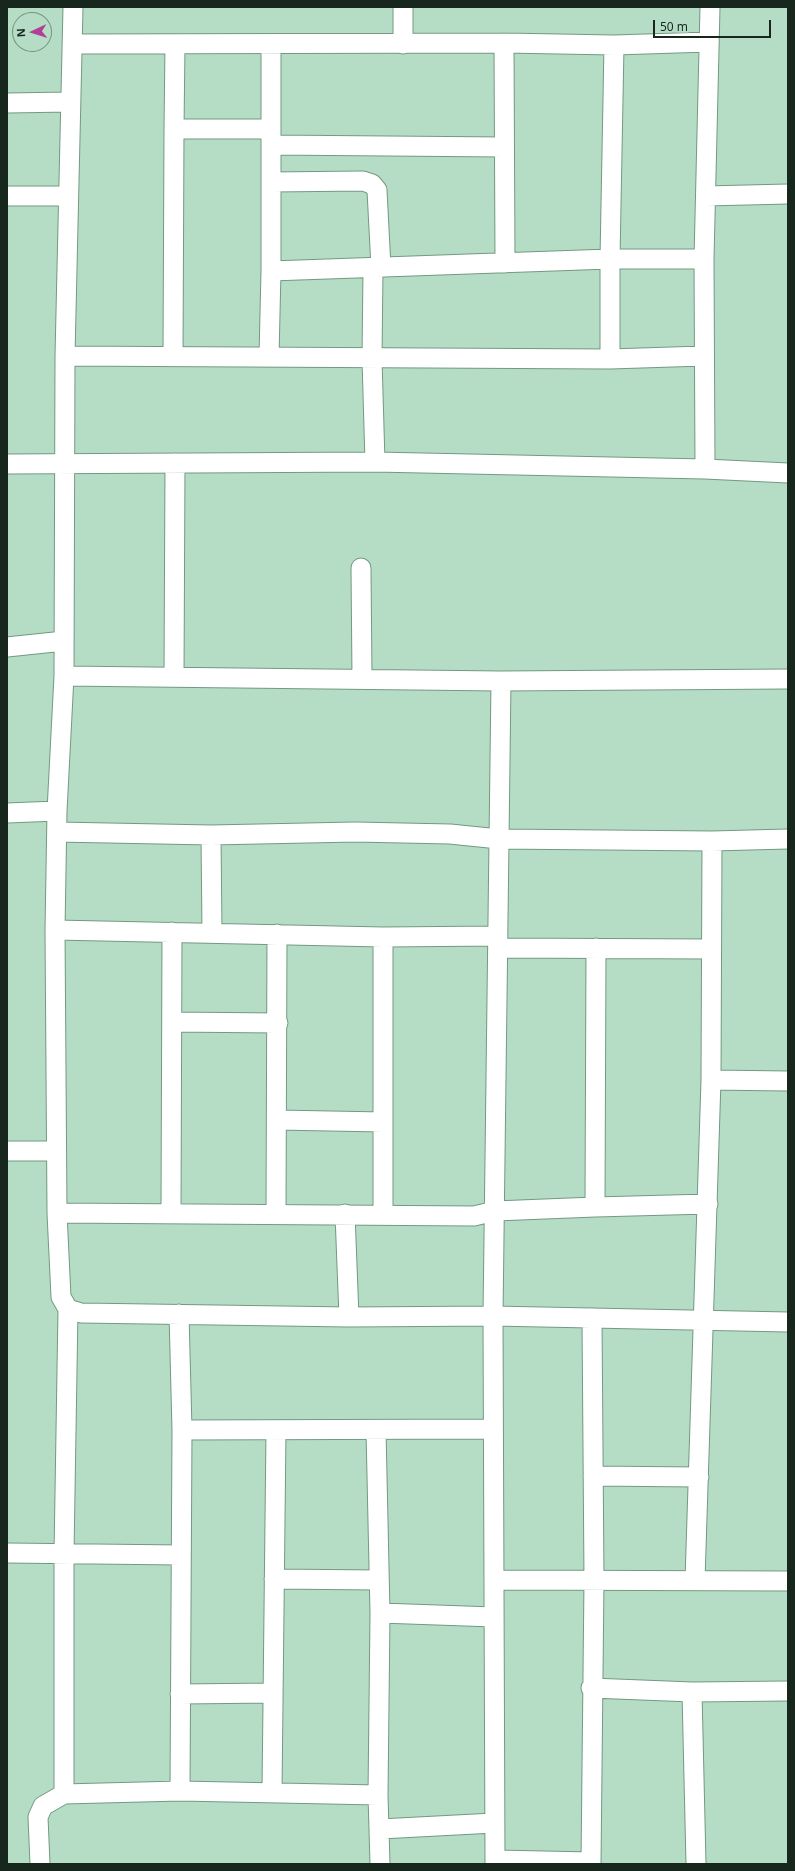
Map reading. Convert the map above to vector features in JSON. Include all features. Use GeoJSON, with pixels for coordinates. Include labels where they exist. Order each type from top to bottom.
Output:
{"type":"FeatureCollection","features":[{"type":"Feature","properties":{"kind":"street"},"geometry":{"type":"LineString","coordinates":[[64,1794],[64,1554],[68,1309],[61,1297],[57,1213],[55,1151],[55,930],[57,811],[64,676],[66,463],[65,356],[73,7]]}},
{"type":"Feature","properties":{"kind":"street"},"geometry":{"type":"LineString","coordinates":[[403,7],[403,44]]}},
{"type":"Feature","properties":{"kind":"street"},"geometry":{"type":"LineString","coordinates":[[705,469],[703,356],[704,259],[710,7]]}},
{"type":"Feature","properties":{"kind":"street"},"geometry":{"type":"LineString","coordinates":[[72,44],[504,43],[614,45],[709,42]]}},
{"type":"Feature","properties":{"kind":"street"},"geometry":{"type":"LineString","coordinates":[[504,43],[505,263]]}},
{"type":"Feature","properties":{"kind":"street"},"geometry":{"type":"LineString","coordinates":[[173,356],[174,44]]}},
{"type":"Feature","properties":{"kind":"street"},"geometry":{"type":"LineString","coordinates":[[269,357],[271,272],[271,44]]}},
{"type":"Feature","properties":{"kind":"street"},"geometry":{"type":"LineString","coordinates":[[610,359],[610,259],[614,45]]}},
{"type":"Feature","properties":{"kind":"street"},"geometry":{"type":"LineString","coordinates":[[7,103],[70,102]]}},
{"type":"Feature","properties":{"kind":"street"},"geometry":{"type":"LineString","coordinates":[[174,129],[271,137],[504,147]]}},
{"type":"Feature","properties":{"kind":"street"},"geometry":{"type":"LineString","coordinates":[[271,182],[363,181],[372,184],[376,190],[377,269],[372,359],[375,462]]}},
{"type":"Feature","properties":{"kind":"street"},"geometry":{"type":"LineString","coordinates":[[706,196],[788,194]]}},
{"type":"Feature","properties":{"kind":"street"},"geometry":{"type":"LineString","coordinates":[[7,196],[68,196]]}},
{"type":"Feature","properties":{"kind":"street"},"geometry":{"type":"LineString","coordinates":[[271,272],[610,259],[704,259]]}},
{"type":"Feature","properties":{"kind":"street"},"geometry":{"type":"LineString","coordinates":[[65,356],[372,359],[610,359],[703,356]]}},
{"type":"Feature","properties":{"kind":"street"},"geometry":{"type":"LineString","coordinates":[[7,464],[375,462],[705,469],[788,473]]}},
{"type":"Feature","properties":{"kind":"street"},"geometry":{"type":"LineString","coordinates":[[174,677],[175,463]]}},
{"type":"Feature","properties":{"kind":"street"},"geometry":{"type":"LineString","coordinates":[[361,568],[362,678]]}},
{"type":"Feature","properties":{"kind":"street"},"geometry":{"type":"LineString","coordinates":[[7,647],[64,641]]}},
{"type":"Feature","properties":{"kind":"street"},"geometry":{"type":"LineString","coordinates":[[64,676],[362,678],[501,681],[788,679]]}},
{"type":"Feature","properties":{"kind":"street"},"geometry":{"type":"LineString","coordinates":[[501,681],[495,1211],[492,1316],[495,1580],[494,1824],[496,1862],[591,1863],[591,1688],[594,1580],[592,1318]]}},
{"type":"Feature","properties":{"kind":"street"},"geometry":{"type":"LineString","coordinates":[[7,813],[57,811]]}},
{"type":"Feature","properties":{"kind":"street"},"geometry":{"type":"LineString","coordinates":[[57,832],[211,835],[355,832],[450,834],[499,839],[712,841],[788,839]]}},
{"type":"Feature","properties":{"kind":"street"},"geometry":{"type":"LineString","coordinates":[[211,835],[212,933]]}},
{"type":"Feature","properties":{"kind":"street"},"geometry":{"type":"LineString","coordinates":[[696,1580],[711,1080],[712,841]]}},
{"type":"Feature","properties":{"kind":"street"},"geometry":{"type":"LineString","coordinates":[[55,930],[383,936],[596,948],[711,949]]}},
{"type":"Feature","properties":{"kind":"street"},"geometry":{"type":"LineString","coordinates":[[171,1213],[172,932]]}},
{"type":"Feature","properties":{"kind":"street"},"geometry":{"type":"LineString","coordinates":[[276,1214],[278,1023],[277,934]]}},
{"type":"Feature","properties":{"kind":"street"},"geometry":{"type":"LineString","coordinates":[[383,936],[383,1214]]}},
{"type":"Feature","properties":{"kind":"street"},"geometry":{"type":"LineString","coordinates":[[595,1207],[596,948]]}},
{"type":"Feature","properties":{"kind":"street"},"geometry":{"type":"LineString","coordinates":[[172,1022],[278,1023]]}},
{"type":"Feature","properties":{"kind":"street"},"geometry":{"type":"LineString","coordinates":[[711,1080],[788,1081]]}},
{"type":"Feature","properties":{"kind":"street"},"geometry":{"type":"LineString","coordinates":[[277,1120],[383,1122]]}},
{"type":"Feature","properties":{"kind":"street"},"geometry":{"type":"LineString","coordinates":[[7,1150],[55,1151]]}},
{"type":"Feature","properties":{"kind":"street"},"geometry":{"type":"LineString","coordinates":[[57,1213],[383,1214],[474,1216],[495,1211],[708,1204]]}},
{"type":"Feature","properties":{"kind":"street"},"geometry":{"type":"LineString","coordinates":[[345,1214],[349,1317]]}},
{"type":"Feature","properties":{"kind":"street"},"geometry":{"type":"LineString","coordinates":[[68,1309],[81,1313],[349,1317],[492,1316],[788,1322]]}},
{"type":"Feature","properties":{"kind":"street"},"geometry":{"type":"LineString","coordinates":[[179,1314],[182,1430],[180,1791]]}},
{"type":"Feature","properties":{"kind":"street"},"geometry":{"type":"LineString","coordinates":[[182,1430],[493,1429]]}},
{"type":"Feature","properties":{"kind":"street"},"geometry":{"type":"LineString","coordinates":[[272,1792],[276,1430]]}},
{"type":"Feature","properties":{"kind":"street"},"geometry":{"type":"LineString","coordinates":[[376,1430],[380,1613],[378,1795],[380,1864]]}},
{"type":"Feature","properties":{"kind":"street"},"geometry":{"type":"LineString","coordinates":[[593,1476],[699,1477]]}},
{"type":"Feature","properties":{"kind":"street"},"geometry":{"type":"LineString","coordinates":[[7,1553],[181,1555]]}},
{"type":"Feature","properties":{"kind":"street"},"geometry":{"type":"LineString","coordinates":[[274,1579],[379,1580]]}},
{"type":"Feature","properties":{"kind":"street"},"geometry":{"type":"LineString","coordinates":[[495,1580],[788,1581]]}},
{"type":"Feature","properties":{"kind":"street"},"geometry":{"type":"LineString","coordinates":[[380,1613],[494,1617]]}},
{"type":"Feature","properties":{"kind":"street"},"geometry":{"type":"LineString","coordinates":[[591,1688],[692,1692],[788,1691]]}},
{"type":"Feature","properties":{"kind":"street"},"geometry":{"type":"LineString","coordinates":[[692,1692],[696,1864]]}},
{"type":"Feature","properties":{"kind":"street"},"geometry":{"type":"LineString","coordinates":[[180,1694],[273,1693]]}},
{"type":"Feature","properties":{"kind":"street"},"geometry":{"type":"LineString","coordinates":[[40,1864],[38,1817],[43,1806],[64,1794],[180,1791],[378,1795]]}},
{"type":"Feature","properties":{"kind":"street"},"geometry":{"type":"LineString","coordinates":[[380,1829],[494,1824]]}}]}
